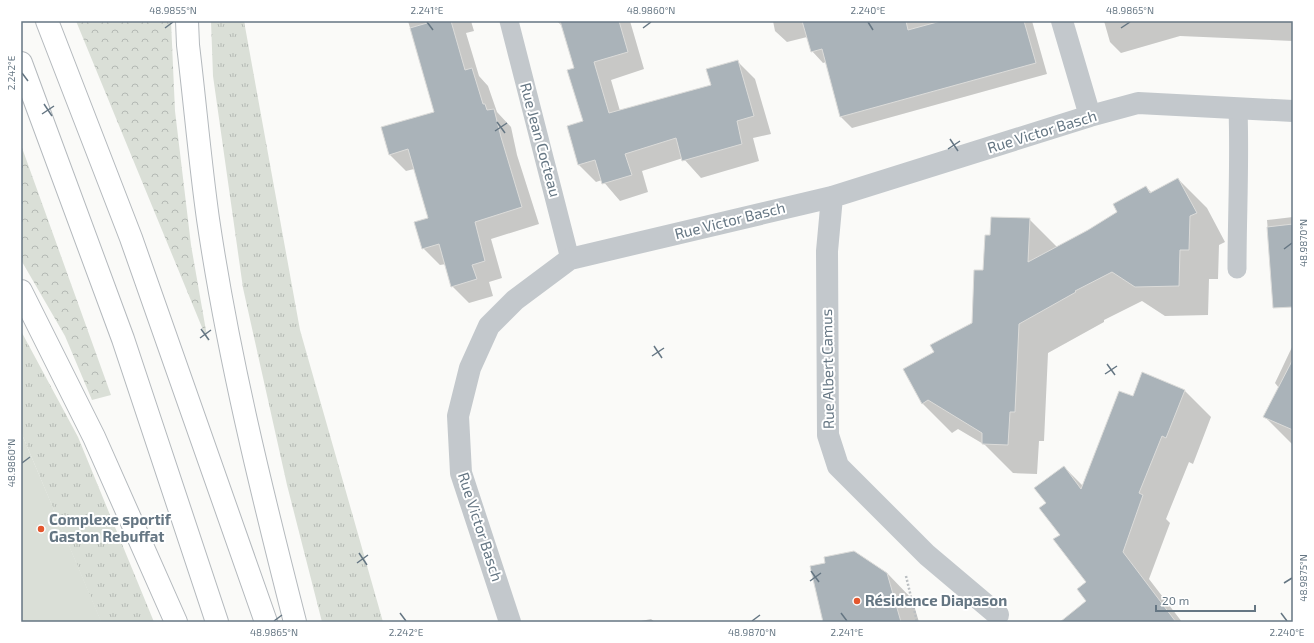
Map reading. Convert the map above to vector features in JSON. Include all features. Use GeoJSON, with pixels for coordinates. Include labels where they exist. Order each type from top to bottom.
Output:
{"type":"FeatureCollection","features":[{"type":"Feature","properties":{"kind":"highway"},"geometry":{"type":"LineString","coordinates":[[47,21],[131,238],[266,622]]}},
{"type":"Feature","properties":{"kind":"highway"},"geometry":{"type":"LineString","coordinates":[[188,21],[189,53],[208,219],[223,309],[262,495],[295,622]]}},
{"type":"Feature","properties":{"kind":"highway"},"geometry":{"type":"LineString","coordinates":[[21,63],[123,339],[218,622]]}},
{"type":"Feature","properties":{"kind":"highway"},"geometry":{"type":"LineString","coordinates":[[21,291],[94,437],[176,622]]}},
{"type":"Feature","properties":{"kind":"street"},"geometry":{"type":"LineString","coordinates":[[1062,21],[1090,116]]}},
{"type":"Feature","properties":{"kind":"street","name":"Rue Victor Basch"},"geometry":{"type":"LineString","coordinates":[[510,622],[461,473],[458,416],[470,368],[489,326],[515,300],[570,260],[832,197],[1090,116],[1138,103],[1293,111]]}},
{"type":"Feature","properties":{"kind":"street","name":"Rue Albert Camus"},"geometry":{"type":"LineString","coordinates":[[832,197],[827,251],[828,435],[838,466],[913,542],[998,614]]}},
{"type":"Feature","properties":{"kind":"lane","name":"Rue Jean Cocteau"},"geometry":{"type":"LineString","coordinates":[[509,21],[570,260]]}},
{"type":"Feature","properties":{"kind":"lane"},"geometry":{"type":"LineString","coordinates":[[1237,269],[1237,200],[1240,158],[1238,109]]}},
{"type":"Feature","properties":{"kind":"path"},"geometry":{"type":"LineString","coordinates":[[913,542],[904,566],[917,622]]}},
{"type":"Feature","properties":{"kind":"green space"},"geometry":{"type":"Polygon","coordinates":[[[76,21],[171,21],[175,111],[191,245],[208,342],[76,21]]]}},
{"type":"Feature","properties":{"kind":"green space"},"geometry":{"type":"Polygon","coordinates":[[[211,21],[244,21],[300,330],[383,622],[322,622],[287,485],[243,288],[213,76],[211,21]]]}},
{"type":"Feature","properties":{"kind":"green space"},"geometry":{"type":"Polygon","coordinates":[[[21,145],[111,395],[92,400],[65,336],[21,260],[21,145]]]}},
{"type":"Feature","properties":{"kind":"green space"},"geometry":{"type":"Polygon","coordinates":[[[21,331],[78,437],[154,622],[101,622],[21,432],[21,331]]]}},
{"type":"Feature","properties":{"kind":"green space","name":"Complexe sportif Gaston Rebuffat"},"geometry":{"type":"Polygon","coordinates":[[[21,432],[101,621],[101,622],[21,622],[21,432]]]}},
{"type":"Feature","properties":{"kind":"building"},"geometry":{"type":"Polygon","coordinates":[[[434,21],[451,21],[465,70],[472,68],[483,104],[485,104],[487,110],[494,109],[522,207],[475,222],[485,261],[472,265],[477,279],[451,287],[439,244],[422,249],[414,222],[428,218],[408,149],[389,155],[381,127],[434,112],[410,28],[434,21]]]}},
{"type":"Feature","properties":{"kind":"building"},"geometry":{"type":"Polygon","coordinates":[[[560,21],[619,21],[628,52],[594,62],[609,113],[711,85],[706,69],[738,60],[754,116],[737,121],[742,144],[682,161],[676,138],[625,154],[632,175],[602,184],[595,160],[578,165],[567,126],[583,121],[567,70],[574,68],[560,21]]]}},
{"type":"Feature","properties":{"kind":"building"},"geometry":{"type":"Polygon","coordinates":[[[802,21],[906,21],[908,30],[941,21],[1024,21],[1036,63],[840,117],[822,49],[811,52],[802,21]]]}},
{"type":"Feature","properties":{"kind":"building"},"geometry":{"type":"Polygon","coordinates":[[[1178,178],[1197,213],[1190,216],[1189,250],[1180,250],[1179,286],[1135,287],[1112,272],[1075,291],[1076,292],[1019,324],[1015,412],[1010,412],[1008,445],[982,444],[982,433],[928,400],[922,404],[903,369],[934,352],[930,345],[972,323],[974,270],[983,270],[985,235],[990,235],[991,217],[1030,218],[1028,262],[1088,230],[1117,212],[1113,204],[1146,186],[1150,193],[1178,178]]]}},
{"type":"Feature","properties":{"kind":"building"},"geometry":{"type":"Polygon","coordinates":[[[1293,224],[1293,307],[1273,308],[1267,227],[1293,224]]]}},
{"type":"Feature","properties":{"kind":"building"},"geometry":{"type":"Polygon","coordinates":[[[1293,359],[1293,430],[1263,417],[1293,359]]]}},
{"type":"Feature","properties":{"kind":"building"},"geometry":{"type":"Polygon","coordinates":[[[1142,372],[1185,390],[1166,438],[1162,436],[1139,493],[1143,495],[1123,552],[1176,622],[1060,622],[1086,601],[1077,589],[1086,582],[1053,539],[1060,535],[1039,508],[1046,503],[1034,488],[1064,466],[1081,489],[1119,391],[1133,396],[1142,372]]]}},
{"type":"Feature","properties":{"kind":"building","name":"Résidence Diapason"},"geometry":{"type":"Polygon","coordinates":[[[854,551],[887,573],[901,622],[823,622],[810,566],[825,563],[824,557],[854,551]]]}},
{"type":"Feature","properties":{"kind":"place","name":"Complexe sportif Gaston Rebuffat"},"geometry":{"type":"Point","coordinates":[41,529]}},
{"type":"Feature","properties":{"kind":"place","name":"Résidence Diapason"},"geometry":{"type":"Point","coordinates":[857,601]}}]}
